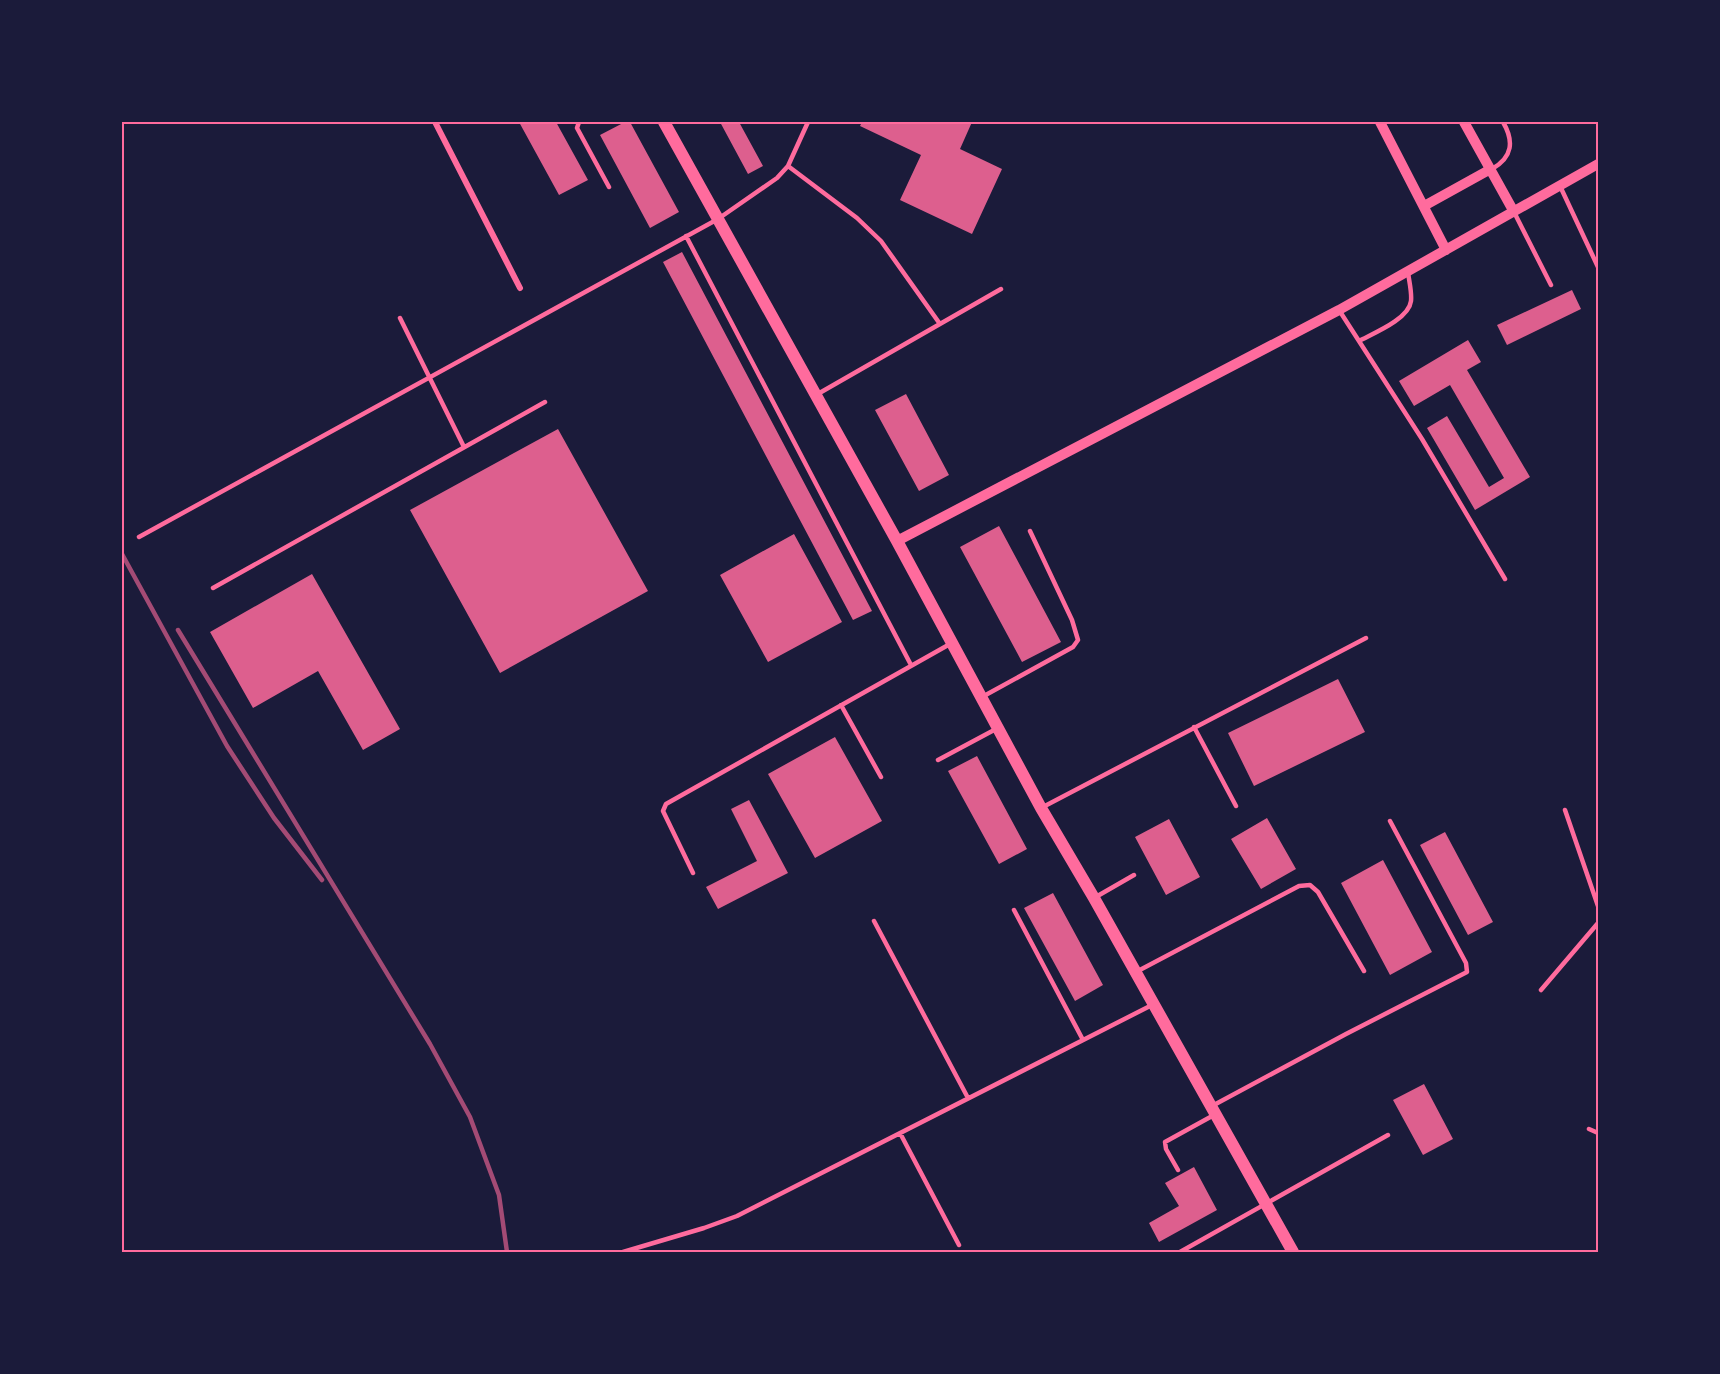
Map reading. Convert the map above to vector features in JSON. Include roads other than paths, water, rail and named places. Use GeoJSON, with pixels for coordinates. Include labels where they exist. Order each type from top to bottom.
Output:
{"type":"FeatureCollection","features":[{"type":"Feature","properties":{"kind":"main road"},"geometry":{"type":"LineString","coordinates":[[664,122],[897,541],[1041,808],[1293,1252]]}},
{"type":"Feature","properties":{"kind":"street"},"geometry":{"type":"LineString","coordinates":[[435,122],[520,288]]}},
{"type":"Feature","properties":{"kind":"street"},"geometry":{"type":"LineString","coordinates":[[1380,122],[1446,250]]}},
{"type":"Feature","properties":{"kind":"street"},"geometry":{"type":"LineString","coordinates":[[1464,122],[1514,212]]}},
{"type":"Feature","properties":{"kind":"street"},"geometry":{"type":"LineString","coordinates":[[897,541],[1339,310],[1599,164]]}},
{"type":"Feature","properties":{"kind":"street"},"geometry":{"type":"LineString","coordinates":[[1424,206],[1489,170]]}},
{"type":"Feature","properties":{"kind":"lane"},"geometry":{"type":"LineString","coordinates":[[579,122],[577,128],[609,187]]}},
{"type":"Feature","properties":{"kind":"lane"},"geometry":{"type":"LineString","coordinates":[[140,537],[718,219],[777,178],[788,166],[808,122]]}},
{"type":"Feature","properties":{"kind":"lane"},"geometry":{"type":"LineString","coordinates":[[1489,170],[1498,165],[1506,156],[1511,145],[1510,133],[1503,122]]}},
{"type":"Feature","properties":{"kind":"lane"},"geometry":{"type":"LineString","coordinates":[[788,166],[858,218],[881,241],[940,324]]}},
{"type":"Feature","properties":{"kind":"lane"},"geometry":{"type":"LineString","coordinates":[[1560,186],[1598,267]]}},
{"type":"Feature","properties":{"kind":"lane"},"geometry":{"type":"LineString","coordinates":[[1514,212],[1551,285]]}},
{"type":"Feature","properties":{"kind":"lane"},"geometry":{"type":"LineString","coordinates":[[686,236],[911,666]]}},
{"type":"Feature","properties":{"kind":"lane"},"geometry":{"type":"LineString","coordinates":[[1359,341],[1408,311],[1411,302],[1408,272]]}},
{"type":"Feature","properties":{"kind":"lane"},"geometry":{"type":"LineString","coordinates":[[816,395],[1001,289]]}},
{"type":"Feature","properties":{"kind":"lane"},"geometry":{"type":"LineString","coordinates":[[1339,310],[1422,439],[1504,579]]}},
{"type":"Feature","properties":{"kind":"lane"},"geometry":{"type":"LineString","coordinates":[[400,318],[464,447]]}},
{"type":"Feature","properties":{"kind":"lane"},"geometry":{"type":"LineString","coordinates":[[213,588],[545,402]]}},
{"type":"Feature","properties":{"kind":"lane"},"geometry":{"type":"LineString","coordinates":[[982,697],[1073,647],[1078,640],[1072,620],[1030,531]]}},
{"type":"Feature","properties":{"kind":"lane"},"geometry":{"type":"LineString","coordinates":[[1041,808],[1366,638]]}},
{"type":"Feature","properties":{"kind":"lane"},"geometry":{"type":"LineString","coordinates":[[693,873],[663,811],[666,804],[952,643]]}},
{"type":"Feature","properties":{"kind":"lane"},"geometry":{"type":"LineString","coordinates":[[841,705],[881,777]]}},
{"type":"Feature","properties":{"kind":"lane"},"geometry":{"type":"LineString","coordinates":[[1194,727],[1236,806]]}},
{"type":"Feature","properties":{"kind":"lane"},"geometry":{"type":"LineString","coordinates":[[938,760],[998,728]]}},
{"type":"Feature","properties":{"kind":"lane"},"geometry":{"type":"LineString","coordinates":[[1565,810],[1599,906]]}},
{"type":"Feature","properties":{"kind":"lane"},"geometry":{"type":"LineString","coordinates":[[1178,1170],[1165,1143],[1214,1110],[1346,1034],[1467,972],[1466,963],[1390,821]]}},
{"type":"Feature","properties":{"kind":"lane"},"geometry":{"type":"LineString","coordinates":[[1094,898],[1134,875]]}},
{"type":"Feature","properties":{"kind":"lane"},"geometry":{"type":"LineString","coordinates":[[1136,972],[1299,886],[1310,885],[1318,892],[1364,971]]}},
{"type":"Feature","properties":{"kind":"lane"},"geometry":{"type":"LineString","coordinates":[[1014,910],[1083,1040]]}},
{"type":"Feature","properties":{"kind":"lane"},"geometry":{"type":"LineString","coordinates":[[874,921],[968,1098]]}},
{"type":"Feature","properties":{"kind":"lane"},"geometry":{"type":"LineString","coordinates":[[1541,990],[1599,923]]}},
{"type":"Feature","properties":{"kind":"lane"},"geometry":{"type":"LineString","coordinates":[[623,1252],[737,1216],[1154,1004]]}},
{"type":"Feature","properties":{"kind":"lane"},"geometry":{"type":"LineString","coordinates":[[1589,1129],[1599,1133]]}},
{"type":"Feature","properties":{"kind":"lane"},"geometry":{"type":"LineString","coordinates":[[900,1133],[959,1245]]}},
{"type":"Feature","properties":{"kind":"lane"},"geometry":{"type":"LineString","coordinates":[[1180,1252],[1388,1136]]}},
{"type":"Feature","properties":{"kind":"railway"},"geometry":{"type":"LineString","coordinates":[[122,554],[227,746],[274,818],[322,880]]}},
{"type":"Feature","properties":{"kind":"railway"},"geometry":{"type":"LineString","coordinates":[[178,630],[430,1044],[470,1117],[499,1195],[507,1252]]}}]}
